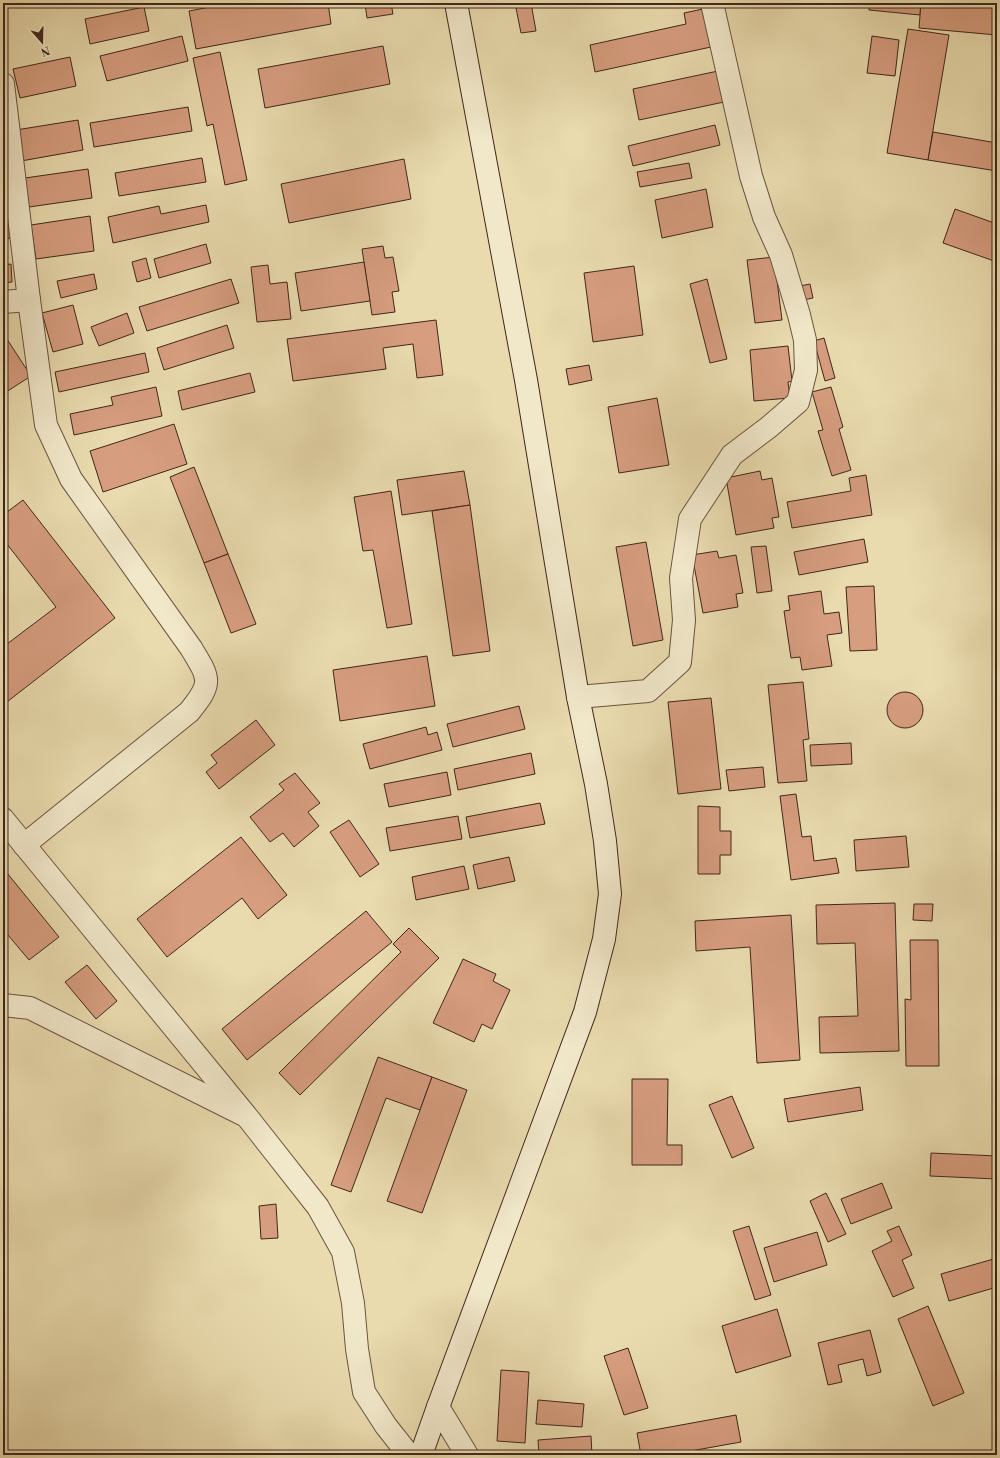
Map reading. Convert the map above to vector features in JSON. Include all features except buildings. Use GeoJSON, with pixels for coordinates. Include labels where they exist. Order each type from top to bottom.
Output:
{"type":"FeatureCollection","features":[{"type":"Feature","properties":{"kind":"street"},"geometry":{"type":"LineString","coordinates":[[422,1455],[438,1407],[585,1012],[604,939],[610,894],[605,841],[596,784],[578,697],[526,380],[456,3]]}},
{"type":"Feature","properties":{"kind":"street"},"geometry":{"type":"LineString","coordinates":[[578,697],[648,691],[680,662],[684,620],[681,578],[690,519],[732,455],[769,427],[798,402],[806,370],[805,340],[799,315],[781,255],[764,217],[751,176],[712,3]]}},
{"type":"Feature","properties":{"kind":"street"},"geometry":{"type":"LineString","coordinates":[[3,84],[29,300],[46,425],[71,479],[191,648],[204,669],[207,682],[202,696],[188,712],[24,845]]}},
{"type":"Feature","properties":{"kind":"street"},"geometry":{"type":"LineString","coordinates":[[3,302],[29,300]]}},
{"type":"Feature","properties":{"kind":"street"},"geometry":{"type":"LineString","coordinates":[[3,819],[248,1118],[318,1207],[343,1252],[353,1303],[364,1392],[386,1426],[409,1455]]}},
{"type":"Feature","properties":{"kind":"street"},"geometry":{"type":"LineString","coordinates":[[3,1005],[30,1008],[248,1118]]}},
{"type":"Feature","properties":{"kind":"street"},"geometry":{"type":"LineString","coordinates":[[438,1407],[467,1455]]}}]}
